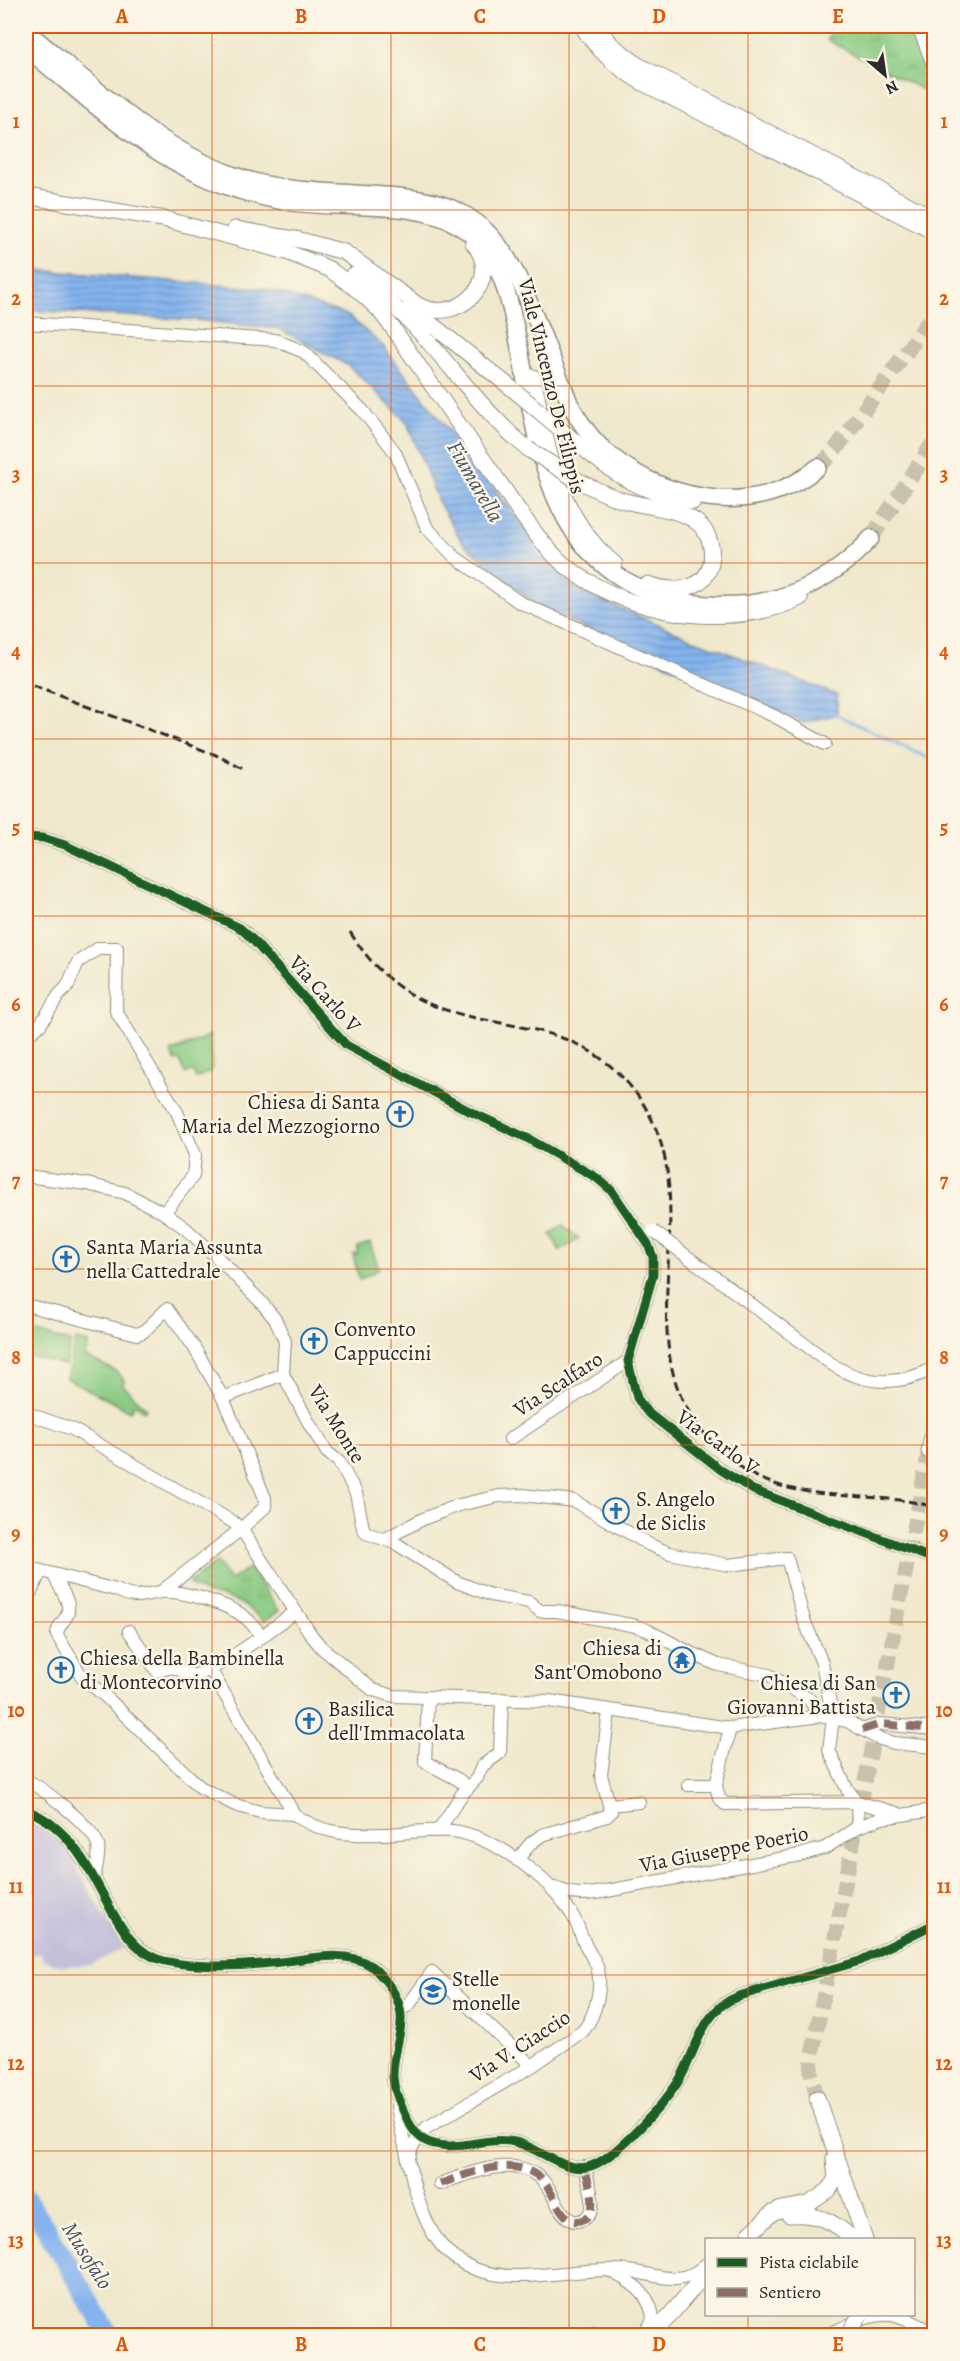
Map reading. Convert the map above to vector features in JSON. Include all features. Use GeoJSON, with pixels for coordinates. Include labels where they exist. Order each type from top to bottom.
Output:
{"type":"FeatureCollection","features":[{"type":"Feature","properties":{"kind":"highway","name":"Viale Vincenzo De Filippis"},"geometry":{"type":"LineString","coordinates":[[26,31],[158,137],[210,166],[234,176],[279,188],[414,205],[449,207],[483,227],[493,237],[519,277],[577,417],[597,443],[625,467],[670,489],[703,497],[733,498],[781,490],[814,471]]}},
{"type":"Feature","properties":{"kind":"highway","name":"Viale Vincenzo De Filippis"},"geometry":{"type":"LineString","coordinates":[[26,48],[144,144],[197,175],[238,190],[303,205],[393,209],[414,205],[459,226],[483,245],[494,261],[506,291],[540,447],[554,495],[576,534],[608,568],[632,585],[658,596],[698,604],[738,605],[790,596],[843,566],[871,538]]}},
{"type":"Feature","properties":{"kind":"main road"},"geometry":{"type":"LineString","coordinates":[[582,26],[604,55],[641,82],[934,232]]}},
{"type":"Feature","properties":{"kind":"main road"},"geometry":{"type":"LineString","coordinates":[[597,26],[611,44],[638,65],[934,218]]}},
{"type":"Feature","properties":{"kind":"main road"},"geometry":{"type":"LineString","coordinates":[[26,196],[300,240],[344,252],[425,309],[440,310],[463,304],[476,293],[483,280],[484,267],[480,254],[470,240],[454,228],[414,205]]}},
{"type":"Feature","properties":{"kind":"main road"},"geometry":{"type":"LineString","coordinates":[[240,238],[273,242],[311,253],[343,269],[376,291],[405,316],[498,422],[528,448],[574,479],[625,501],[694,520],[706,531],[710,544],[711,560],[707,573],[699,582],[682,589],[672,590],[652,586],[621,570],[582,529],[566,504],[558,479],[537,399],[513,284],[504,262],[492,245],[472,226],[444,210],[414,205]]}},
{"type":"Feature","properties":{"kind":"main road"},"geometry":{"type":"LineString","coordinates":[[160,218],[287,252],[328,269],[360,292],[378,309],[523,516],[566,566],[606,591],[651,609],[721,616],[776,607],[797,600],[815,590],[843,566]]}},
{"type":"Feature","properties":{"kind":"main road"},"geometry":{"type":"LineString","coordinates":[[300,240],[326,251],[370,276],[597,460],[642,489],[679,500],[718,504],[752,502],[782,492],[814,471]]}},
{"type":"Feature","properties":{"kind":"main road"},"geometry":{"type":"LineString","coordinates":[[929,1451],[934,1426]]}},
{"type":"Feature","properties":{"kind":"main road"},"geometry":{"type":"LineString","coordinates":[[817,2098],[864,2238]]}},
{"type":"Feature","properties":{"kind":"main road"},"geometry":{"type":"LineString","coordinates":[[746,2237],[772,2213],[809,2204],[830,2190],[836,2178],[832,2144]]}},
{"type":"Feature","properties":{"kind":"main road"},"geometry":{"type":"LineString","coordinates":[[746,2237],[774,2218],[806,2215],[822,2217],[838,2225],[851,2238]]}},
{"type":"Feature","properties":{"kind":"main road"},"geometry":{"type":"LineString","coordinates":[[652,2336],[682,2298],[705,2275]]}},
{"type":"Feature","properties":{"kind":"main road"},"geometry":{"type":"LineString","coordinates":[[847,2336],[860,2316]]}},
{"type":"Feature","properties":{"kind":"street"},"geometry":{"type":"LineString","coordinates":[[918,26],[934,67]]}},
{"type":"Feature","properties":{"kind":"street"},"geometry":{"type":"LineString","coordinates":[[26,323],[275,340],[304,352],[363,411],[395,452],[427,528],[455,557],[519,602],[774,716],[825,744]]}},
{"type":"Feature","properties":{"kind":"street","name":"Via Carlo V"},"geometry":{"type":"LineString","coordinates":[[26,837],[43,838],[65,845],[240,928],[346,1045],[471,1112],[527,1138],[597,1178],[612,1191],[648,1244],[654,1266],[628,1360],[637,1398],[647,1412],[735,1480],[771,1498],[934,1559]]}},
{"type":"Feature","properties":{"kind":"street"},"geometry":{"type":"LineString","coordinates":[[26,1037],[40,1025],[59,995],[67,987],[78,962],[99,948],[117,948],[116,1011],[177,1112],[195,1155],[193,1176],[164,1213],[125,1193],[87,1184],[26,1176]]}},
{"type":"Feature","properties":{"kind":"street"},"geometry":{"type":"LineString","coordinates":[[624,1208],[830,1363],[853,1376],[877,1382],[892,1382],[914,1377],[934,1368]]}},
{"type":"Feature","properties":{"kind":"street","name":"Via Monte"},"geometry":{"type":"LineString","coordinates":[[164,1213],[185,1228],[218,1258],[275,1319],[285,1341],[284,1374],[310,1425],[327,1452],[339,1462],[356,1492],[363,1528],[369,1535],[385,1539]]}},
{"type":"Feature","properties":{"kind":"street"},"geometry":{"type":"LineString","coordinates":[[26,1305],[137,1334],[167,1308],[194,1347],[224,1398],[265,1498],[262,1510],[162,1592]]}},
{"type":"Feature","properties":{"kind":"street","name":"Via Scalfaro"},"geometry":{"type":"LineString","coordinates":[[510,1439],[628,1360]]}},
{"type":"Feature","properties":{"kind":"street"},"geometry":{"type":"LineString","coordinates":[[224,1398],[284,1374]]}},
{"type":"Feature","properties":{"kind":"street"},"geometry":{"type":"LineString","coordinates":[[26,1413],[72,1429],[225,1516],[241,1529],[295,1612],[322,1647],[373,1690],[387,1695],[549,1701],[609,1712],[730,1728],[820,1716],[847,1721],[877,1738],[894,1743],[934,1747]]}},
{"type":"Feature","properties":{"kind":"street"},"geometry":{"type":"LineString","coordinates":[[385,1539],[459,1505],[499,1496],[523,1495],[574,1501],[659,1550],[728,1565],[787,1558],[804,1620],[821,1661],[833,1718],[829,1750],[847,1789],[857,1802],[858,1827]]}},
{"type":"Feature","properties":{"kind":"street"},"geometry":{"type":"LineString","coordinates":[[385,1539],[403,1547],[457,1582],[491,1595],[529,1602],[540,1611],[557,1611],[647,1630],[718,1665],[769,1675],[809,1699],[820,1716]]}},
{"type":"Feature","properties":{"kind":"street"},"geometry":{"type":"LineString","coordinates":[[26,1567],[116,1590],[130,1597],[162,1592],[185,1594],[230,1609],[245,1617],[262,1637]]}},
{"type":"Feature","properties":{"kind":"street"},"geometry":{"type":"LineString","coordinates":[[26,1597],[32,1592],[41,1571]]}},
{"type":"Feature","properties":{"kind":"street"},"geometry":{"type":"LineString","coordinates":[[54,1575],[68,1606],[68,1614],[57,1630],[57,1635],[82,1677],[207,1792],[236,1805],[260,1812],[294,1814]]}},
{"type":"Feature","properties":{"kind":"street"},"geometry":{"type":"LineString","coordinates":[[129,1631],[156,1670],[174,1667],[193,1676],[210,1669],[262,1637],[295,1612]]}},
{"type":"Feature","properties":{"kind":"street"},"geometry":{"type":"LineString","coordinates":[[210,1669],[294,1814]]}},
{"type":"Feature","properties":{"kind":"street"},"geometry":{"type":"LineString","coordinates":[[428,1697],[425,1762],[459,1780],[468,1788]]}},
{"type":"Feature","properties":{"kind":"street"},"geometry":{"type":"LineString","coordinates":[[438,1830],[477,1778],[484,1763],[500,1753],[502,1699]]}},
{"type":"Feature","properties":{"kind":"street"},"geometry":{"type":"LineString","coordinates":[[517,1860],[531,1843],[542,1835],[607,1816],[610,1812],[601,1775],[609,1712]]}},
{"type":"Feature","properties":{"kind":"street"},"geometry":{"type":"LineString","coordinates":[[862,1730],[881,1724],[934,1729]]}},
{"type":"Feature","properties":{"kind":"street"},"geometry":{"type":"LineString","coordinates":[[730,1728],[717,1785],[719,1798],[728,1804],[857,1802],[903,1815]]}},
{"type":"Feature","properties":{"kind":"street"},"geometry":{"type":"LineString","coordinates":[[26,1780],[53,1797],[92,1834],[98,1850],[94,1878]]}},
{"type":"Feature","properties":{"kind":"street"},"geometry":{"type":"LineString","coordinates":[[688,1785],[717,1785]]}},
{"type":"Feature","properties":{"kind":"street"},"geometry":{"type":"LineString","coordinates":[[610,1805],[639,1802]]}},
{"type":"Feature","properties":{"kind":"street"},"geometry":{"type":"LineString","coordinates":[[26,1810],[53,1824],[75,1848],[126,1934],[138,1947],[155,1958],[188,1964],[216,1964],[269,1963],[321,1956],[357,1961],[368,1964],[377,1971],[394,1992],[401,2007],[402,2026],[394,2069],[400,2125],[412,2178],[426,2224],[448,2252],[466,2264],[492,2273],[518,2276],[606,2269],[681,2279],[694,2275],[705,2265]]}},
{"type":"Feature","properties":{"kind":"street","name":"Via Giuseppe Poerio"},"geometry":{"type":"LineString","coordinates":[[551,1887],[580,1895],[816,1851],[835,1843],[858,1827],[882,1818],[934,1810]]}},
{"type":"Feature","properties":{"kind":"street","name":"Via V. Ciaccio"},"geometry":{"type":"LineString","coordinates":[[294,1814],[309,1825],[331,1832],[365,1834],[438,1830],[470,1836],[517,1860],[551,1887],[575,1920],[597,1967],[599,1983],[591,2018],[583,2031],[532,2066],[444,2117],[418,2136]]}},
{"type":"Feature","properties":{"kind":"street"},"geometry":{"type":"LineString","coordinates":[[396,2093],[418,2136],[433,2144],[442,2146],[503,2140],[516,2142],[565,2164],[585,2168],[601,2162],[614,2152],[667,2097],[682,2075],[702,2029],[722,2005],[739,1996],[860,1961],[934,1924]]}},
{"type":"Feature","properties":{"kind":"street"},"geometry":{"type":"LineString","coordinates":[[401,2007],[408,2006],[432,1972],[532,2066]]}},
{"type":"Feature","properties":{"kind":"street"},"geometry":{"type":"LineString","coordinates":[[408,2161],[418,2136]]}},
{"type":"Feature","properties":{"kind":"street"},"geometry":{"type":"LineString","coordinates":[[440,2184],[480,2169],[509,2167],[521,2169],[543,2180],[564,2213],[571,2220],[579,2221],[587,2217],[593,2206],[585,2168]]}},
{"type":"Feature","properties":{"kind":"street"},"geometry":{"type":"LineString","coordinates":[[606,2269],[630,2282],[648,2302],[652,2320],[643,2336]]}},
{"type":"Feature","properties":{"kind":"street"},"geometry":{"type":"LineString","coordinates":[[855,2336],[860,2316]]}},
{"type":"Feature","properties":{"kind":"street"},"geometry":{"type":"LineString","coordinates":[[825,2336],[867,2318],[880,2316]]}},
{"type":"Feature","properties":{"kind":"street"},"geometry":{"type":"LineString","coordinates":[[895,2316],[934,2333]]}},
{"type":"Feature","properties":{"kind":"shaded area"},"geometry":{"type":"Polygon","coordinates":[[[26,1820],[62,1842],[123,1948],[91,1965],[61,1966],[43,1959],[40,1953],[26,1957],[26,1874],[29,1866],[26,1820]]]}},
{"type":"Feature","properties":{"kind":"green space"},"geometry":{"type":"Polygon","coordinates":[[[834,26],[908,26],[934,84],[934,96],[931,98],[927,92],[827,40],[834,26]]]}},
{"type":"Feature","properties":{"kind":"green space"},"geometry":{"type":"Polygon","coordinates":[[[210,1035],[212,1071],[196,1078],[193,1071],[186,1074],[179,1060],[175,1061],[171,1052],[210,1035]]]}},
{"type":"Feature","properties":{"kind":"green space"},"geometry":{"type":"Polygon","coordinates":[[[563,1225],[579,1239],[560,1251],[551,1234],[563,1225]]]}},
{"type":"Feature","properties":{"kind":"green space"},"geometry":{"type":"Polygon","coordinates":[[[370,1243],[379,1269],[359,1280],[353,1254],[357,1254],[358,1247],[370,1243]]]}},
{"type":"Feature","properties":{"kind":"green space"},"geometry":{"type":"Polygon","coordinates":[[[27,1330],[71,1342],[65,1365],[26,1355],[27,1330]]]}},
{"type":"Feature","properties":{"kind":"green space"},"geometry":{"type":"Polygon","coordinates":[[[76,1340],[89,1343],[85,1356],[116,1371],[125,1381],[122,1384],[146,1408],[144,1411],[135,1404],[130,1411],[66,1378],[76,1340]]]}},
{"type":"Feature","properties":{"kind":"green space"},"geometry":{"type":"Polygon","coordinates":[[[217,1562],[230,1580],[250,1567],[279,1611],[264,1621],[237,1602],[203,1592],[189,1583],[217,1562]]]}},
{"type":"Feature","properties":{"kind":"water"},"geometry":{"type":"Polygon","coordinates":[[[26,269],[267,289],[347,315],[383,346],[569,584],[591,596],[695,640],[837,695],[837,714],[804,723],[610,640],[535,604],[462,542],[438,501],[407,422],[349,366],[279,329],[195,320],[26,310],[26,269]]]}},
{"type":"Feature","properties":{"kind":"waterway","name":"Fiumarella"},"geometry":{"type":"LineString","coordinates":[[833,713],[934,761]]}},
{"type":"Feature","properties":{"kind":"waterway","name":"Musofalo"},"geometry":{"type":"LineString","coordinates":[[26,2199],[110,2336]]}},
{"type":"Feature","properties":{"kind":"tunnel"},"geometry":{"type":"LineString","coordinates":[[818,467],[832,454],[934,314]]}},
{"type":"Feature","properties":{"kind":"tunnel"},"geometry":{"type":"LineString","coordinates":[[871,538],[934,442]]}},
{"type":"Feature","properties":{"kind":"tunnel"},"geometry":{"type":"LineString","coordinates":[[817,2098],[811,2071],[812,2055],[929,1451]]}},
{"type":"Feature","properties":{"kind":"railway"},"geometry":{"type":"LineString","coordinates":[[33,686],[216,755],[245,770]]}},
{"type":"Feature","properties":{"kind":"railway"},"geometry":{"type":"LineString","coordinates":[[350,932],[382,973],[413,996],[450,1011],[550,1034],[574,1043],[597,1056],[619,1074],[651,1117],[666,1164],[670,1213],[666,1312],[670,1360],[685,1405],[720,1449],[748,1472],[774,1484],[797,1490],[889,1499],[934,1507]]}},
{"type":"Feature","properties":{"kind":"marked path"},"geometry":{"type":"LineString","coordinates":[[862,1730],[881,1724],[934,1729]]}},
{"type":"Feature","properties":{"kind":"marked path"},"geometry":{"type":"LineString","coordinates":[[440,2184],[466,2174],[496,2167],[525,2169],[537,2175],[547,2186],[567,2217],[578,2221],[589,2215],[592,2209],[592,2195],[585,2167]]}},
{"type":"Feature","properties":{"kind":"cycle path"},"geometry":{"type":"LineString","coordinates":[[26,837],[43,838],[65,845],[240,928],[346,1045],[471,1112],[527,1138],[597,1178],[612,1191],[648,1244],[653,1257],[653,1275],[628,1361],[637,1398],[647,1412],[721,1470],[753,1490],[934,1559]]}},
{"type":"Feature","properties":{"kind":"cycle path"},"geometry":{"type":"LineString","coordinates":[[26,1810],[54,1826],[77,1850],[123,1929],[139,1948],[153,1957],[181,1964],[216,1966],[251,1965],[338,1956],[361,1961],[371,1966],[388,1984],[400,2008],[400,2030],[393,2077],[399,2100],[415,2132],[429,2143],[444,2146],[495,2141],[515,2142],[572,2167],[582,2168],[602,2161],[641,2127],[681,2077],[702,2030],[717,2010],[727,2002],[739,1996],[860,1961],[934,1924]]}},
{"type":"Feature","properties":{"kind":"place","name":"Chiesa di Santa Maria del Mezzogiorno"},"geometry":{"type":"Point","coordinates":[400,1114]}},
{"type":"Feature","properties":{"kind":"place","name":"Santa Maria Assunta nella Cattedrale"},"geometry":{"type":"Point","coordinates":[66,1259]}},
{"type":"Feature","properties":{"kind":"place","name":"Convento Cappuccini"},"geometry":{"type":"Point","coordinates":[314,1341]}},
{"type":"Feature","properties":{"kind":"place","name":"S. Angelo de Siclis"},"geometry":{"type":"Point","coordinates":[616,1511]}},
{"type":"Feature","properties":{"kind":"place","name":"Chiesa di Sant'Omobono"},"geometry":{"type":"Point","coordinates":[682,1660]}},
{"type":"Feature","properties":{"kind":"place","name":"Chiesa della Bambinella di Montecorvino"},"geometry":{"type":"Point","coordinates":[61,1670]}},
{"type":"Feature","properties":{"kind":"place","name":"Chiesa di San Giovanni Battista"},"geometry":{"type":"Point","coordinates":[896,1695]}},
{"type":"Feature","properties":{"kind":"place","name":"Basilica dell'Immacolata"},"geometry":{"type":"Point","coordinates":[309,1721]}},
{"type":"Feature","properties":{"kind":"place","name":"Stelle monelle"},"geometry":{"type":"Point","coordinates":[433,1991]}}]}
